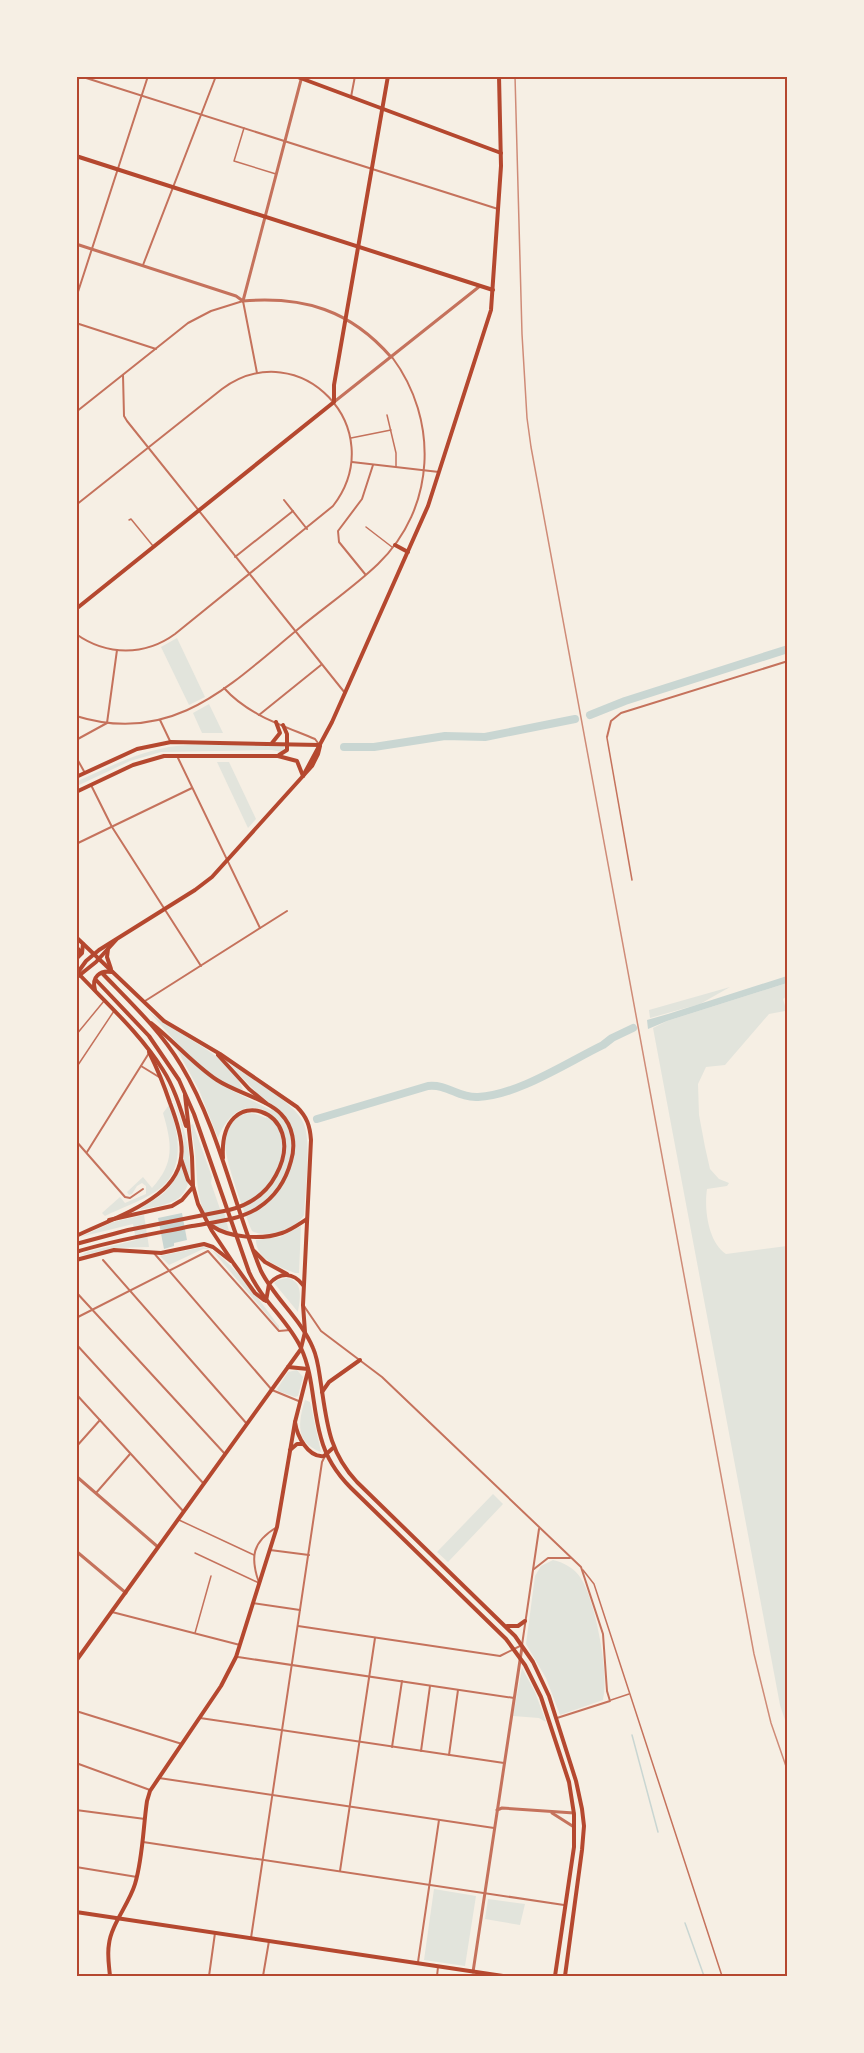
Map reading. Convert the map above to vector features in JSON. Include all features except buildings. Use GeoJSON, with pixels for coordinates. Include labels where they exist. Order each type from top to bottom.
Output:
{"type":"FeatureCollection","features":[{"type":"Feature","properties":{"kind":"main road"},"geometry":{"type":"LineString","coordinates":[[295,76],[501,153]]}},
{"type":"Feature","properties":{"kind":"main road"},"geometry":{"type":"LineString","coordinates":[[76,609],[334,402],[334,385],[388,76]]}},
{"type":"Feature","properties":{"kind":"main road"},"geometry":{"type":"LineString","coordinates":[[78,974],[94,954],[208,880],[227,861],[303,776],[345,694],[428,506],[491,310],[501,153],[499,76]]}},
{"type":"Feature","properties":{"kind":"main road"},"geometry":{"type":"LineString","coordinates":[[76,156],[493,290]]}},
{"type":"Feature","properties":{"kind":"main road"},"geometry":{"type":"LineString","coordinates":[[394,546],[408,552]]}},
{"type":"Feature","properties":{"kind":"main road"},"geometry":{"type":"LineString","coordinates":[[272,743],[280,733],[276,722]]}},
{"type":"Feature","properties":{"kind":"main road"},"geometry":{"type":"LineString","coordinates":[[278,756],[286,752],[287,734],[283,725]]}},
{"type":"Feature","properties":{"kind":"main road"},"geometry":{"type":"LineString","coordinates":[[76,777],[137,749],[171,742],[320,745]]}},
{"type":"Feature","properties":{"kind":"main road"},"geometry":{"type":"LineString","coordinates":[[76,792],[141,762],[177,755],[278,756],[297,761],[303,776]]}},
{"type":"Feature","properties":{"kind":"main road"},"geometry":{"type":"LineString","coordinates":[[76,937],[164,1021],[208,1047],[297,1107],[308,1123],[311,1140],[303,1305],[305,1332],[301,1349],[76,1661]]}},
{"type":"Feature","properties":{"kind":"main road"},"geometry":{"type":"LineString","coordinates":[[78,974],[99,959],[116,939]]}},
{"type":"Feature","properties":{"kind":"main road"},"geometry":{"type":"LineString","coordinates":[[76,959],[82,953],[82,942]]}},
{"type":"Feature","properties":{"kind":"main road"},"geometry":{"type":"LineString","coordinates":[[108,949],[113,972]]}},
{"type":"Feature","properties":{"kind":"main road"},"geometry":{"type":"LineString","coordinates":[[95,991],[93,984],[97,976],[103,972],[113,972]]}},
{"type":"Feature","properties":{"kind":"main road"},"geometry":{"type":"LineString","coordinates":[[78,974],[146,1047],[168,1079],[189,1132]]}},
{"type":"Feature","properties":{"kind":"main road"},"geometry":{"type":"LineString","coordinates":[[103,974],[166,1041],[188,1077],[207,1120],[261,1271],[305,1332],[316,1357],[327,1426],[333,1448],[345,1468],[506,1626],[537,1670],[557,1718],[576,1781],[584,1826],[565,1977]]}},
{"type":"Feature","properties":{"kind":"main road"},"geometry":{"type":"LineString","coordinates":[[96,980],[149,1036],[172,1069],[184,1092],[194,1114],[249,1272],[301,1349],[308,1370],[318,1429],[327,1454],[340,1477],[502,1635],[520,1657],[534,1682],[544,1704],[568,1782],[575,1828],[555,1977]]}},
{"type":"Feature","properties":{"kind":"main road"},"geometry":{"type":"LineString","coordinates":[[148,1021],[210,1075],[237,1092],[266,1103]]}},
{"type":"Feature","properties":{"kind":"main road"},"geometry":{"type":"LineString","coordinates":[[146,1047],[162,1079],[181,1135],[181,1159],[188,1180],[193,1186]]}},
{"type":"Feature","properties":{"kind":"main road"},"geometry":{"type":"LineString","coordinates":[[76,1252],[237,1217],[258,1208],[279,1188],[286,1175],[293,1150],[293,1137],[289,1125],[283,1115],[249,1089],[208,1047]]}},
{"type":"Feature","properties":{"kind":"main road"},"geometry":{"type":"LineString","coordinates":[[184,1092],[193,1186],[200,1209],[255,1293],[267,1301]]}},
{"type":"Feature","properties":{"kind":"main road"},"geometry":{"type":"LineString","coordinates":[[76,1244],[128,1230],[229,1210],[258,1197],[275,1178],[282,1161],[284,1149],[281,1130],[268,1115],[258,1111],[248,1110],[238,1114],[230,1121],[222,1139],[223,1163]]}},
{"type":"Feature","properties":{"kind":"main road"},"geometry":{"type":"LineString","coordinates":[[76,1236],[147,1202],[174,1177],[181,1159]]}},
{"type":"Feature","properties":{"kind":"main road"},"geometry":{"type":"LineString","coordinates":[[109,1220],[172,1206],[182,1200],[193,1186]]}},
{"type":"Feature","properties":{"kind":"main road"},"geometry":{"type":"LineString","coordinates":[[208,1224],[219,1231],[236,1234],[276,1235],[307,1219]]}},
{"type":"Feature","properties":{"kind":"main road"},"geometry":{"type":"LineString","coordinates":[[76,1260],[114,1250],[166,1252],[206,1244],[218,1250],[234,1264]]}},
{"type":"Feature","properties":{"kind":"main road"},"geometry":{"type":"LineString","coordinates":[[253,1249],[268,1264],[296,1277],[304,1286]]}},
{"type":"Feature","properties":{"kind":"main road"},"geometry":{"type":"LineString","coordinates":[[267,1301],[266,1292],[269,1284],[278,1277],[288,1274]]}},
{"type":"Feature","properties":{"kind":"main road"},"geometry":{"type":"LineString","coordinates":[[322,1392],[331,1380],[360,1360]]}},
{"type":"Feature","properties":{"kind":"main road"},"geometry":{"type":"LineString","coordinates":[[288,1367],[308,1370]]}},
{"type":"Feature","properties":{"kind":"main road"},"geometry":{"type":"LineString","coordinates":[[110,1977],[109,1942],[137,1877],[150,1791],[226,1678],[240,1645],[277,1527],[295,1422],[308,1370]]}},
{"type":"Feature","properties":{"kind":"main road"},"geometry":{"type":"LineString","coordinates":[[295,1422],[303,1444],[318,1456],[327,1454],[333,1448]]}},
{"type":"Feature","properties":{"kind":"main road"},"geometry":{"type":"LineString","coordinates":[[290,1450],[297,1444],[303,1444]]}},
{"type":"Feature","properties":{"kind":"main road"},"geometry":{"type":"LineString","coordinates":[[506,1626],[515,1626],[525,1621]]}},
{"type":"Feature","properties":{"kind":"main road"},"geometry":{"type":"LineString","coordinates":[[574,1814],[582,1809]]}},
{"type":"Feature","properties":{"kind":"main road"},"geometry":{"type":"LineString","coordinates":[[76,1912],[503,1977]]}},
{"type":"Feature","properties":{"kind":"street"},"geometry":{"type":"LineString","coordinates":[[76,298],[148,76]]}},
{"type":"Feature","properties":{"kind":"street"},"geometry":{"type":"LineString","coordinates":[[142,266],[216,76]]}},
{"type":"Feature","properties":{"kind":"street"},"geometry":{"type":"LineString","coordinates":[[351,98],[355,76]]}},
{"type":"Feature","properties":{"kind":"street"},"geometry":{"type":"LineString","coordinates":[[77,79],[83,77],[498,209]]}},
{"type":"Feature","properties":{"kind":"street"},"geometry":{"type":"LineString","coordinates":[[257,373],[243,301],[302,78]]}},
{"type":"Feature","properties":{"kind":"street"},"geometry":{"type":"LineString","coordinates":[[76,244],[237,296],[243,301]]}},
{"type":"Feature","properties":{"kind":"street"},"geometry":{"type":"LineString","coordinates":[[334,402],[480,286]]}},
{"type":"Feature","properties":{"kind":"street"},"geometry":{"type":"LineString","coordinates":[[76,411],[178,330],[200,317],[243,301],[266,299],[294,301],[322,308],[346,319],[372,337],[391,357],[408,383],[417,403],[424,437],[425,471],[415,510],[394,546],[379,564],[201,705],[160,720],[134,724],[108,723],[76,716]]}},
{"type":"Feature","properties":{"kind":"street"},"geometry":{"type":"LineString","coordinates":[[76,324],[156,349]]}},
{"type":"Feature","properties":{"kind":"street"},"geometry":{"type":"LineString","coordinates":[[76,504],[228,384],[257,373],[277,372],[300,377],[317,386],[334,402],[344,417],[351,438],[352,462],[348,481],[328,511],[166,640],[143,649],[117,650],[95,644],[76,634]]}},
{"type":"Feature","properties":{"kind":"street"},"geometry":{"type":"LineString","coordinates":[[123,375],[125,418],[345,694]]}},
{"type":"Feature","properties":{"kind":"street"},"geometry":{"type":"LineString","coordinates":[[78,405],[83,406]]}},
{"type":"Feature","properties":{"kind":"street"},"geometry":{"type":"LineString","coordinates":[[352,462],[439,472]]}},
{"type":"Feature","properties":{"kind":"street"},"geometry":{"type":"LineString","coordinates":[[365,575],[339,542],[337,536],[338,531],[362,499],[373,465]]}},
{"type":"Feature","properties":{"kind":"street"},"geometry":{"type":"LineString","coordinates":[[284,500],[307,529]]}},
{"type":"Feature","properties":{"kind":"street"},"geometry":{"type":"LineString","coordinates":[[236,557],[293,511]]}},
{"type":"Feature","properties":{"kind":"street"},"geometry":{"type":"LineString","coordinates":[[108,723],[117,650]]}},
{"type":"Feature","properties":{"kind":"street"},"geometry":{"type":"LineString","coordinates":[[607,737],[612,721],[621,713],[788,661]]}},
{"type":"Feature","properties":{"kind":"street"},"geometry":{"type":"LineString","coordinates":[[259,715],[321,665]]}},
{"type":"Feature","properties":{"kind":"street"},"geometry":{"type":"LineString","coordinates":[[224,688],[239,703],[259,715],[315,739],[320,745]]}},
{"type":"Feature","properties":{"kind":"street"},"geometry":{"type":"LineString","coordinates":[[160,720],[171,742]]}},
{"type":"Feature","properties":{"kind":"street"},"geometry":{"type":"LineString","coordinates":[[76,740],[108,723]]}},
{"type":"Feature","properties":{"kind":"street"},"geometry":{"type":"LineString","coordinates":[[177,755],[260,928]]}},
{"type":"Feature","properties":{"kind":"street"},"geometry":{"type":"LineString","coordinates":[[76,757],[85,773]]}},
{"type":"Feature","properties":{"kind":"street"},"geometry":{"type":"LineString","coordinates":[[91,785],[112,827],[201,966]]}},
{"type":"Feature","properties":{"kind":"street"},"geometry":{"type":"LineString","coordinates":[[76,844],[192,788]]}},
{"type":"Feature","properties":{"kind":"street"},"geometry":{"type":"LineString","coordinates":[[143,1002],[287,911]]}},
{"type":"Feature","properties":{"kind":"street"},"geometry":{"type":"LineString","coordinates":[[87,1152],[149,1053]]}},
{"type":"Feature","properties":{"kind":"street"},"geometry":{"type":"LineString","coordinates":[[141,1066],[162,1079]]}},
{"type":"Feature","properties":{"kind":"street"},"geometry":{"type":"LineString","coordinates":[[76,1141],[125,1197],[130,1198],[143,1189]]}},
{"type":"Feature","properties":{"kind":"street"},"geometry":{"type":"LineString","coordinates":[[152,1251],[272,1390],[301,1402]]}},
{"type":"Feature","properties":{"kind":"street"},"geometry":{"type":"LineString","coordinates":[[76,1318],[208,1251],[279,1331],[290,1330]]}},
{"type":"Feature","properties":{"kind":"street"},"geometry":{"type":"LineString","coordinates":[[103,1260],[247,1424]]}},
{"type":"Feature","properties":{"kind":"street"},"geometry":{"type":"LineString","coordinates":[[76,1292],[225,1455]]}},
{"type":"Feature","properties":{"kind":"street"},"geometry":{"type":"LineString","coordinates":[[303,1305],[319,1329],[382,1377],[581,1568],[603,1634],[607,1691],[610,1701],[557,1718]]}},
{"type":"Feature","properties":{"kind":"street"},"geometry":{"type":"LineString","coordinates":[[76,1344],[204,1485]]}},
{"type":"Feature","properties":{"kind":"street"},"geometry":{"type":"LineString","coordinates":[[76,1394],[184,1512]]}},
{"type":"Feature","properties":{"kind":"street"},"geometry":{"type":"LineString","coordinates":[[76,1447],[100,1420]]}},
{"type":"Feature","properties":{"kind":"street"},"geometry":{"type":"LineString","coordinates":[[96,1493],[130,1453]]}},
{"type":"Feature","properties":{"kind":"street"},"geometry":{"type":"LineString","coordinates":[[251,1938],[322,1462],[327,1454]]}},
{"type":"Feature","properties":{"kind":"street"},"geometry":{"type":"LineString","coordinates":[[76,1476],[158,1547]]}},
{"type":"Feature","properties":{"kind":"street"},"geometry":{"type":"LineString","coordinates":[[260,1583],[254,1556],[262,1538],[277,1527]]}},
{"type":"Feature","properties":{"kind":"street"},"geometry":{"type":"LineString","coordinates":[[472,1974],[539,1529]]}},
{"type":"Feature","properties":{"kind":"street"},"geometry":{"type":"LineString","coordinates":[[270,1550],[309,1555]]}},
{"type":"Feature","properties":{"kind":"street"},"geometry":{"type":"LineString","coordinates":[[76,1551],[126,1593]]}},
{"type":"Feature","properties":{"kind":"street"},"geometry":{"type":"LineString","coordinates":[[533,1570],[548,1558],[570,1558]]}},
{"type":"Feature","properties":{"kind":"street"},"geometry":{"type":"LineString","coordinates":[[253,1603],[300,1610]]}},
{"type":"Feature","properties":{"kind":"street"},"geometry":{"type":"LineString","coordinates":[[112,1612],[240,1645]]}},
{"type":"Feature","properties":{"kind":"street"},"geometry":{"type":"LineString","coordinates":[[298,1626],[500,1656],[522,1646]]}},
{"type":"Feature","properties":{"kind":"street"},"geometry":{"type":"LineString","coordinates":[[340,1871],[375,1638]]}},
{"type":"Feature","properties":{"kind":"street"},"geometry":{"type":"LineString","coordinates":[[236,1657],[514,1698]]}},
{"type":"Feature","properties":{"kind":"street"},"geometry":{"type":"LineString","coordinates":[[392,1747],[402,1681]]}},
{"type":"Feature","properties":{"kind":"street"},"geometry":{"type":"LineString","coordinates":[[421,1751],[430,1686]]}},
{"type":"Feature","properties":{"kind":"street"},"geometry":{"type":"LineString","coordinates":[[449,1755],[458,1690]]}},
{"type":"Feature","properties":{"kind":"street"},"geometry":{"type":"LineString","coordinates":[[76,1711],[182,1744]]}},
{"type":"Feature","properties":{"kind":"street"},"geometry":{"type":"LineString","coordinates":[[200,1718],[504,1763]]}},
{"type":"Feature","properties":{"kind":"street"},"geometry":{"type":"LineString","coordinates":[[76,1763],[150,1791]]}},
{"type":"Feature","properties":{"kind":"street"},"geometry":{"type":"LineString","coordinates":[[159,1778],[494,1828]]}},
{"type":"Feature","properties":{"kind":"street"},"geometry":{"type":"LineString","coordinates":[[498,1802],[502,1808]]}},
{"type":"Feature","properties":{"kind":"street"},"geometry":{"type":"LineString","coordinates":[[496,1812],[502,1808],[574,1814]]}},
{"type":"Feature","properties":{"kind":"street"},"geometry":{"type":"LineString","coordinates":[[76,1823],[77,1810],[145,1819]]}},
{"type":"Feature","properties":{"kind":"street"},"geometry":{"type":"LineString","coordinates":[[551,1812],[575,1828]]}},
{"type":"Feature","properties":{"kind":"street"},"geometry":{"type":"LineString","coordinates":[[418,1963],[439,1820]]}},
{"type":"Feature","properties":{"kind":"street"},"geometry":{"type":"LineString","coordinates":[[142,1842],[565,1905]]}},
{"type":"Feature","properties":{"kind":"street"},"geometry":{"type":"LineString","coordinates":[[76,1867],[137,1877]]}},
{"type":"Feature","properties":{"kind":"street"},"geometry":{"type":"LineString","coordinates":[[209,1977],[215,1933]]}},
{"type":"Feature","properties":{"kind":"street"},"geometry":{"type":"LineString","coordinates":[[263,1977],[269,1941]]}},
{"type":"Feature","properties":{"kind":"street"},"geometry":{"type":"LineString","coordinates":[[437,1977],[439,1966]]}},
{"type":"Feature","properties":{"kind":"lane"},"geometry":{"type":"LineString","coordinates":[[244,129],[234,161],[276,175]]}},
{"type":"Feature","properties":{"kind":"lane"},"geometry":{"type":"LineString","coordinates":[[387,415],[396,453],[396,467]]}},
{"type":"Feature","properties":{"kind":"lane"},"geometry":{"type":"LineString","coordinates":[[351,438],[391,430]]}},
{"type":"Feature","properties":{"kind":"lane"},"geometry":{"type":"LineString","coordinates":[[129,520],[131,519],[153,547]]}},
{"type":"Feature","properties":{"kind":"lane"},"geometry":{"type":"LineString","coordinates":[[366,527],[394,546]]}},
{"type":"Feature","properties":{"kind":"lane"},"geometry":{"type":"LineString","coordinates":[[607,737],[633,880]]}},
{"type":"Feature","properties":{"kind":"lane"},"geometry":{"type":"LineString","coordinates":[[76,1035],[104,1000]]}},
{"type":"Feature","properties":{"kind":"lane"},"geometry":{"type":"LineString","coordinates":[[77,1067],[114,1011]]}},
{"type":"Feature","properties":{"kind":"lane"},"geometry":{"type":"LineString","coordinates":[[178,1520],[254,1556]]}},
{"type":"Feature","properties":{"kind":"lane"},"geometry":{"type":"LineString","coordinates":[[195,1552],[260,1583]]}},
{"type":"Feature","properties":{"kind":"lane"},"geometry":{"type":"LineString","coordinates":[[581,1568],[594,1584],[722,1977]]}},
{"type":"Feature","properties":{"kind":"lane"},"geometry":{"type":"LineString","coordinates":[[195,1633],[211,1576]]}},
{"type":"Feature","properties":{"kind":"lane"},"geometry":{"type":"LineString","coordinates":[[610,1701],[630,1694]]}},
{"type":"Feature","properties":{"kind":"shaded area"},"geometry":{"type":"Polygon","coordinates":[[[177,638],[205,697],[189,705],[161,647],[177,638]]]}},
{"type":"Feature","properties":{"kind":"shaded area"},"geometry":{"type":"Polygon","coordinates":[[[209,704],[223,733],[202,733],[193,713],[209,704]]]}},
{"type":"Feature","properties":{"kind":"shaded area"},"geometry":{"type":"Polygon","coordinates":[[[188,745],[283,745],[285,750],[282,752],[272,750],[161,752],[130,761],[77,786],[76,782],[144,753],[188,745]]]}},
{"type":"Feature","properties":{"kind":"shaded area"},"geometry":{"type":"Polygon","coordinates":[[[217,762],[229,762],[256,819],[248,828],[217,762]]]}},
{"type":"Feature","properties":{"kind":"shaded area"},"geometry":{"type":"Polygon","coordinates":[[[787,976],[787,983],[648,1029],[647,1020],[787,976]]]}},
{"type":"Feature","properties":{"kind":"shaded area"},"geometry":{"type":"Polygon","coordinates":[[[787,983],[787,996],[783,999],[785,1011],[769,1014],[725,1065],[706,1067],[698,1084],[699,1115],[710,1169],[719,1179],[729,1183],[727,1186],[707,1189],[707,1215],[715,1242],[726,1254],[787,1246],[787,1726],[780,1705],[653,1028],[667,1021],[787,983]]]}},
{"type":"Feature","properties":{"kind":"shaded area"},"geometry":{"type":"Polygon","coordinates":[[[730,987],[700,1004],[650,1018],[649,1010],[730,987]]]}},
{"type":"Feature","properties":{"kind":"shaded area"},"geometry":{"type":"Polygon","coordinates":[[[148,1011],[215,1056],[237,1077],[243,1090],[216,1078],[203,1068],[148,1011]]]}},
{"type":"Feature","properties":{"kind":"shaded area"},"geometry":{"type":"Polygon","coordinates":[[[175,1046],[221,1085],[271,1110],[274,1106],[258,1094],[227,1062],[280,1098],[298,1114],[306,1130],[307,1167],[304,1215],[295,1225],[273,1233],[252,1231],[227,1157],[225,1138],[234,1121],[247,1113],[266,1118],[269,1113],[252,1108],[238,1112],[226,1122],[218,1138],[199,1090],[175,1046]]]}},
{"type":"Feature","properties":{"kind":"shaded area"},"geometry":{"type":"Polygon","coordinates":[[[162,1074],[174,1101],[180,1118],[186,1137],[190,1173],[187,1187],[175,1201],[139,1210],[165,1192],[176,1178],[182,1164],[184,1149],[180,1119],[162,1074]]]}},
{"type":"Feature","properties":{"kind":"shaded area"},"geometry":{"type":"Polygon","coordinates":[[[169,1105],[176,1128],[178,1152],[172,1174],[155,1192],[105,1216],[102,1213],[120,1197],[125,1203],[146,1194],[146,1186],[142,1183],[132,1194],[129,1195],[127,1192],[143,1177],[152,1188],[165,1170],[170,1144],[163,1113],[169,1105]]]}},
{"type":"Feature","properties":{"kind":"shaded area"},"geometry":{"type":"Polygon","coordinates":[[[193,1124],[229,1231],[209,1220],[200,1199],[191,1125],[193,1124]]]}},
{"type":"Feature","properties":{"kind":"shaded area"},"geometry":{"type":"Polygon","coordinates":[[[182,1213],[187,1240],[174,1243],[174,1246],[164,1249],[158,1218],[182,1213]]]}},
{"type":"Feature","properties":{"kind":"shaded area"},"geometry":{"type":"Polygon","coordinates":[[[144,1215],[149,1247],[114,1248],[79,1256],[136,1240],[133,1224],[80,1237],[113,1222],[144,1215]]]}},
{"type":"Feature","properties":{"kind":"shaded area"},"geometry":{"type":"Polygon","coordinates":[[[301,1226],[299,1273],[270,1262],[260,1253],[256,1240],[280,1237],[301,1226]]]}},
{"type":"Feature","properties":{"kind":"shaded area"},"geometry":{"type":"Polygon","coordinates":[[[203,1247],[208,1249],[203,1249],[169,1265],[160,1256],[203,1247]]]}},
{"type":"Feature","properties":{"kind":"shaded area"},"geometry":{"type":"Polygon","coordinates":[[[212,1250],[244,1280],[279,1329],[212,1250]]]}},
{"type":"Feature","properties":{"kind":"shaded area"},"geometry":{"type":"Polygon","coordinates":[[[287,1278],[296,1283],[300,1291],[298,1312],[274,1283],[287,1278]]]}},
{"type":"Feature","properties":{"kind":"shaded area"},"geometry":{"type":"Polygon","coordinates":[[[297,1370],[303,1377],[298,1396],[278,1391],[277,1389],[288,1372],[297,1370]]]}},
{"type":"Feature","properties":{"kind":"shaded area"},"geometry":{"type":"Polygon","coordinates":[[[305,1400],[310,1402],[321,1452],[307,1443],[301,1431],[301,1416],[305,1400]]]}},
{"type":"Feature","properties":{"kind":"shaded area"},"geometry":{"type":"Polygon","coordinates":[[[493,1494],[503,1504],[448,1562],[437,1552],[493,1494]]]}},
{"type":"Feature","properties":{"kind":"shaded area"},"geometry":{"type":"Polygon","coordinates":[[[553,1560],[575,1571],[586,1587],[600,1637],[605,1689],[603,1700],[560,1715],[546,1678],[526,1644],[535,1576],[541,1566],[553,1560]]]}},
{"type":"Feature","properties":{"kind":"shaded area"},"geometry":{"type":"Polygon","coordinates":[[[522,1668],[535,1692],[546,1722],[539,1718],[513,1716],[522,1668]]]}},
{"type":"Feature","properties":{"kind":"shaded area"},"geometry":{"type":"Polygon","coordinates":[[[434,1889],[476,1896],[465,1966],[424,1960],[434,1889]]]}},
{"type":"Feature","properties":{"kind":"shaded area"},"geometry":{"type":"Polygon","coordinates":[[[488,1899],[525,1904],[520,1925],[485,1919],[488,1899]]]}},
{"type":"Feature","properties":{"kind":"waterway"},"geometry":{"type":"LineString","coordinates":[[590,715],[625,701],[788,649]]}},
{"type":"Feature","properties":{"kind":"waterway"},"geometry":{"type":"LineString","coordinates":[[344,747],[374,747],[445,736],[485,737],[575,719]]}},
{"type":"Feature","properties":{"kind":"waterway"},"geometry":{"type":"LineString","coordinates":[[317,1119],[428,1086],[441,1087],[471,1097],[509,1091],[542,1077],[633,1028]]}},
{"type":"Feature","properties":{"kind":"waterway"},"geometry":{"type":"LineString","coordinates":[[632,1735],[658,1832]]}},
{"type":"Feature","properties":{"kind":"waterway"},"geometry":{"type":"LineString","coordinates":[[685,1923],[704,1976]]}},
{"type":"Feature","properties":{"kind":"railway"},"geometry":{"type":"LineString","coordinates":[[515,76],[522,334],[531,447],[754,1654],[771,1723],[788,1772]]}}]}
